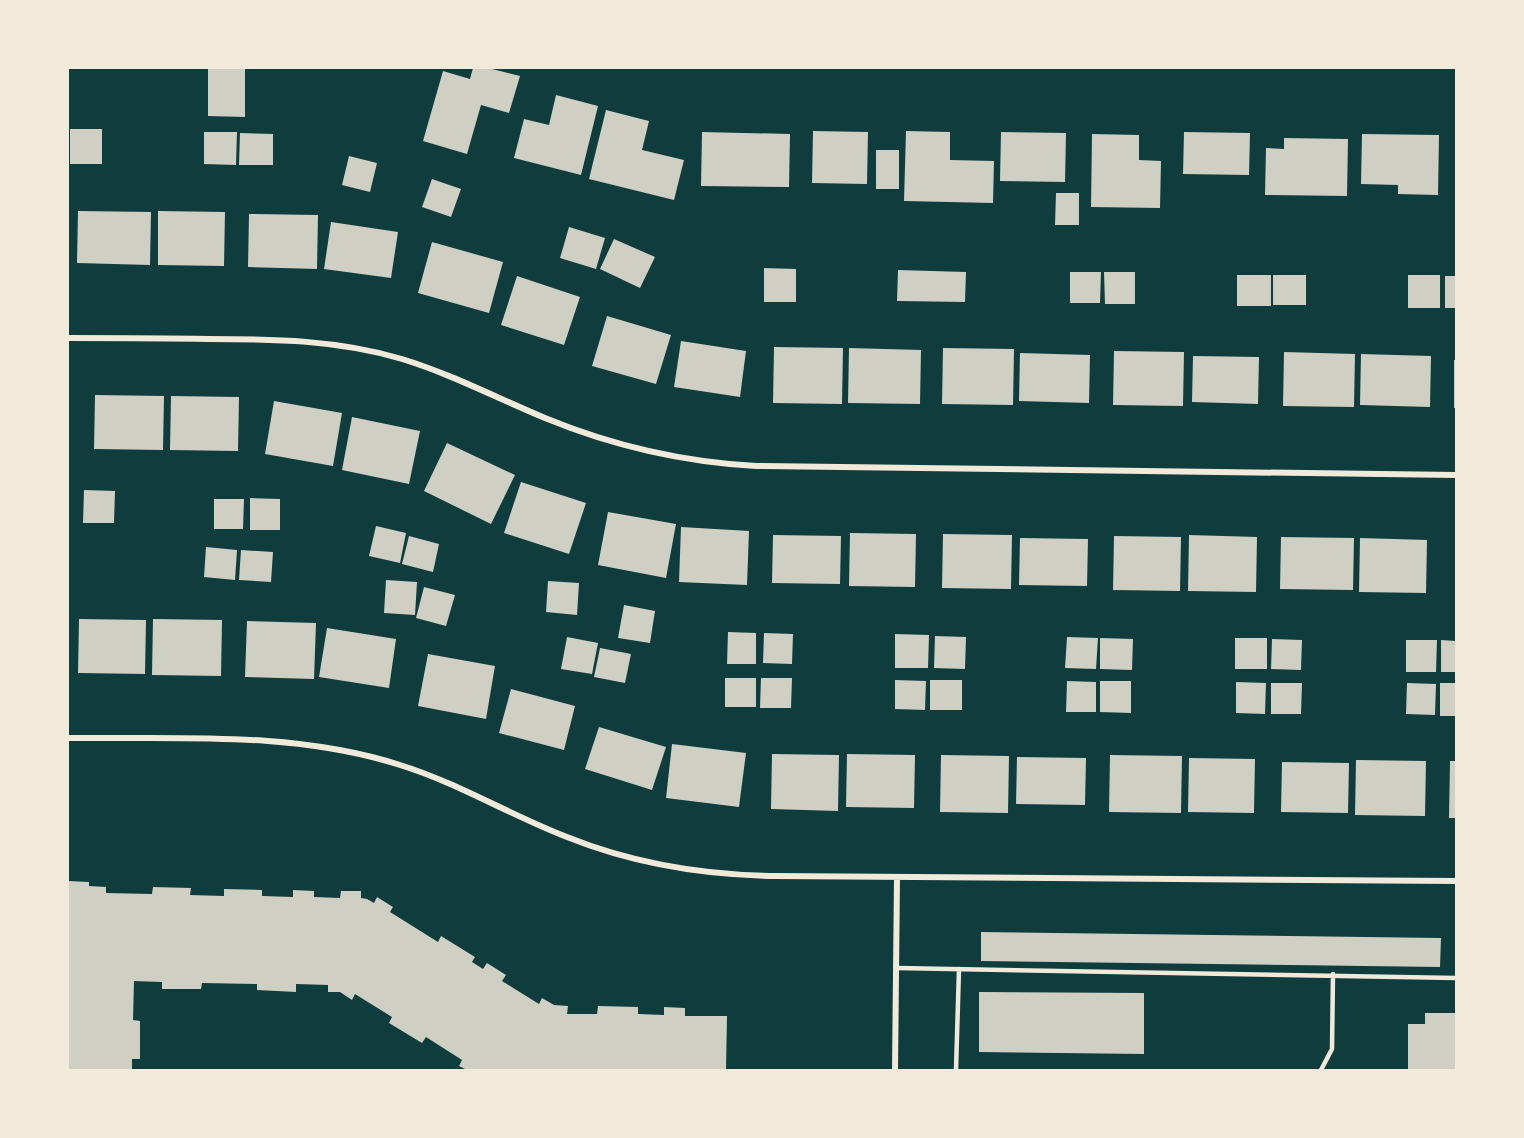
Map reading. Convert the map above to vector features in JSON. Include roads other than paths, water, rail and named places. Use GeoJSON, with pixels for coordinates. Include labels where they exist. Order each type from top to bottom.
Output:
{"type":"FeatureCollection","features":[{"type":"Feature","properties":{"kind":"street"},"geometry":{"type":"LineString","coordinates":[[68,338],[303,340],[367,350],[403,359],[597,438],[660,455],[714,464],[1456,475]]}},
{"type":"Feature","properties":{"kind":"street"},"geometry":{"type":"LineString","coordinates":[[68,738],[249,740],[324,747],[362,754],[421,772],[459,787],[565,837],[637,861],[692,871],[737,875],[897,878],[1456,881]]}},
{"type":"Feature","properties":{"kind":"street"},"geometry":{"type":"LineString","coordinates":[[895,1071],[897,878]]}},
{"type":"Feature","properties":{"kind":"lane"},"geometry":{"type":"LineString","coordinates":[[896,968],[1334,974],[1456,978]]}},
{"type":"Feature","properties":{"kind":"lane"},"geometry":{"type":"LineString","coordinates":[[956,1071],[959,969]]}},
{"type":"Feature","properties":{"kind":"lane"},"geometry":{"type":"LineString","coordinates":[[1321,1071],[1332,1049],[1334,974]]}}]}
